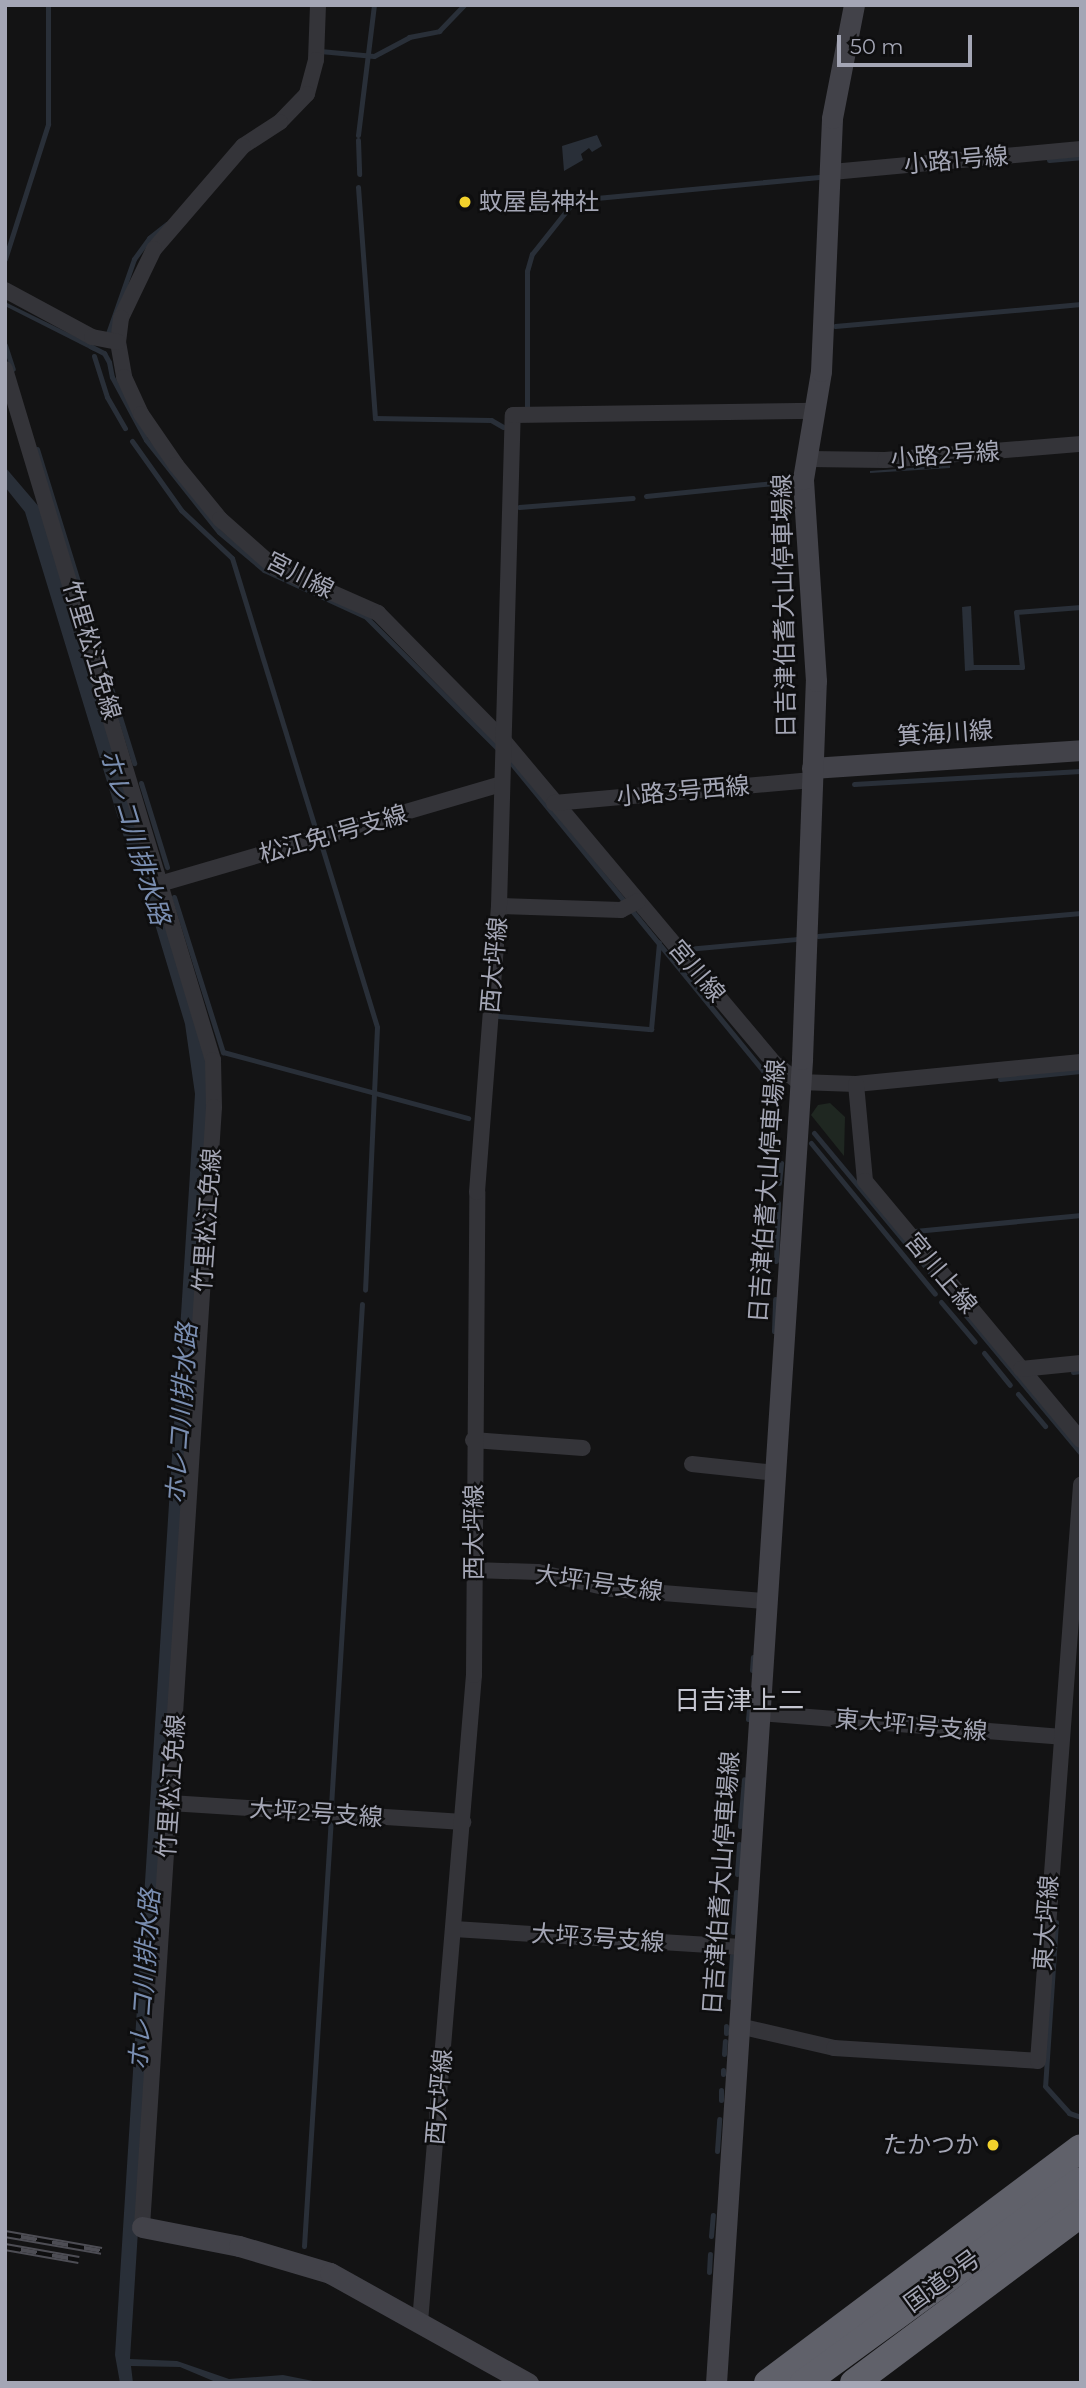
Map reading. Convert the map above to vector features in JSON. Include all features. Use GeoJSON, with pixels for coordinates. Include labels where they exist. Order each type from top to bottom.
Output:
{"type":"FeatureCollection","features":[{"type":"Feature","properties":{"kind":"highway"},"geometry":{"type":"LineString","coordinates":[[768,2383],[1081,2148]]}},
{"type":"Feature","properties":{"kind":"highway","name":"国道9号"},"geometry":{"type":"LineString","coordinates":[[804,2383],[1081,2181]]}},
{"type":"Feature","properties":{"kind":"highway"},"geometry":{"type":"LineString","coordinates":[[854,2383],[1081,2213]]}},
{"type":"Feature","properties":{"kind":"main road","name":"日吉津伯耆大山停車場線"},"geometry":{"type":"LineString","coordinates":[[716,2383],[739,2026],[741,1947],[776,1473],[799,1082],[816,681],[803,479],[809,459],[816,411],[832,172],[832,118],[854,5]]}},
{"type":"Feature","properties":{"kind":"main road","name":"箕海川線"},"geometry":{"type":"LineString","coordinates":[[812,774],[1081,750]]}},
{"type":"Feature","properties":{"kind":"main road"},"geometry":{"type":"LineString","coordinates":[[142,2227],[239,2246],[330,2273],[528,2383]]}},
{"type":"Feature","properties":{"kind":"street","name":"宮川線"},"geometry":{"type":"LineString","coordinates":[[317,5],[316,60],[307,94],[280,122],[243,146],[154,250],[121,318],[118,342],[124,377],[141,414],[220,519],[274,567],[378,613],[503,740],[773,1062],[799,1082]]}},
{"type":"Feature","properties":{"kind":"street","name":"小路1号線"},"geometry":{"type":"LineString","coordinates":[[832,172],[1081,149]]}},
{"type":"Feature","properties":{"kind":"street"},"geometry":{"type":"LineString","coordinates":[[5,290],[92,337],[118,342]]}},
{"type":"Feature","properties":{"kind":"street","name":"竹里松江免線"},"geometry":{"type":"LineString","coordinates":[[5,369],[208,1032],[214,1107],[142,2227]]}},
{"type":"Feature","properties":{"kind":"street","name":"西大坪線"},"geometry":{"type":"LineString","coordinates":[[420,2322],[474,1675],[473,1440],[477,1184],[499,905],[513,415],[816,411]]}},
{"type":"Feature","properties":{"kind":"street","name":"小路2号線"},"geometry":{"type":"LineString","coordinates":[[809,459],[885,460],[1081,444]]}},
{"type":"Feature","properties":{"kind":"street","name":"小路3号西線"},"geometry":{"type":"LineString","coordinates":[[554,803],[812,774]]}},
{"type":"Feature","properties":{"kind":"street","name":"松江免1号支線"},"geometry":{"type":"LineString","coordinates":[[163,883],[502,784]]}},
{"type":"Feature","properties":{"kind":"street"},"geometry":{"type":"LineString","coordinates":[[499,905],[621,910],[638,901]]}},
{"type":"Feature","properties":{"kind":"street"},"geometry":{"type":"LineString","coordinates":[[799,1082],[856,1084],[1081,1062]]}},
{"type":"Feature","properties":{"kind":"street","name":"宮川上線"},"geometry":{"type":"LineString","coordinates":[[856,1084],[864,1181],[1081,1440]]}},
{"type":"Feature","properties":{"kind":"street"},"geometry":{"type":"LineString","coordinates":[[1021,1369],[1081,1363]]}},
{"type":"Feature","properties":{"kind":"street"},"geometry":{"type":"LineString","coordinates":[[473,1440],[583,1448]]}},
{"type":"Feature","properties":{"kind":"street"},"geometry":{"type":"LineString","coordinates":[[692,1464],[776,1473]]}},
{"type":"Feature","properties":{"kind":"street","name":"東大坪線"},"geometry":{"type":"LineString","coordinates":[[739,2026],[834,2048],[1038,2061],[1081,1485]]}},
{"type":"Feature","properties":{"kind":"street","name":"大坪1号支線"},"geometry":{"type":"LineString","coordinates":[[474,1570],[538,1572],[612,1589],[765,1601]]}},
{"type":"Feature","properties":{"kind":"street","name":"東大坪1号支線"},"geometry":{"type":"LineString","coordinates":[[759,1713],[1062,1737]]}},
{"type":"Feature","properties":{"kind":"street","name":"大坪2号支線"},"geometry":{"type":"LineString","coordinates":[[170,1803],[463,1822]]}},
{"type":"Feature","properties":{"kind":"street","name":"大坪3号支線"},"geometry":{"type":"LineString","coordinates":[[454,1929],[741,1947]]}},
{"type":"Feature","properties":{"kind":"shaded area"},"geometry":{"type":"Polygon","coordinates":[[[830,1103],[845,1117],[844,1156],[811,1115],[818,1105],[830,1103]]]}},
{"type":"Feature","properties":{"kind":"water"},"geometry":{"type":"Polygon","coordinates":[[[597,135],[602,146],[592,152],[589,148],[581,154],[583,160],[564,171],[562,146],[597,135]]]}},
{"type":"Feature","properties":{"kind":"water"},"geometry":{"type":"Polygon","coordinates":[[[5,302],[95,346],[94,351],[5,306],[5,302]]]}},
{"type":"Feature","properties":{"kind":"water"},"geometry":{"type":"Polygon","coordinates":[[[950,465],[950,468],[870,473],[870,471],[950,465]]]}},
{"type":"Feature","properties":{"kind":"water","name":"ホレコ川排水路"},"geometry":{"type":"Polygon","coordinates":[[[5,467],[40,508],[205,1056],[209,1092],[130,2359],[177,2361],[229,2379],[283,2375],[323,2383],[218,2383],[180,2367],[131,2366],[133,2383],[120,2383],[115,2355],[195,1094],[185,1024],[133,851],[126,844],[25,512],[5,487],[5,467]]]}},
{"type":"Feature","properties":{"kind":"water"},"geometry":{"type":"Polygon","coordinates":[[[971,606],[974,670],[965,671],[962,607],[971,606]]]}},
{"type":"Feature","properties":{"kind":"waterway"},"geometry":{"type":"LineString","coordinates":[[5,259],[48,124],[48,5]]}},
{"type":"Feature","properties":{"kind":"waterway"},"geometry":{"type":"LineString","coordinates":[[358,135],[374,5]]}},
{"type":"Feature","properties":{"kind":"waterway"},"geometry":{"type":"LineString","coordinates":[[320,51],[374,56],[409,37],[439,31],[464,5]]}},
{"type":"Feature","properties":{"kind":"waterway"},"geometry":{"type":"LineString","coordinates":[[358,140],[359,174]]}},
{"type":"Feature","properties":{"kind":"waterway"},"geometry":{"type":"LineString","coordinates":[[1049,160],[1081,157]]}},
{"type":"Feature","properties":{"kind":"waterway"},"geometry":{"type":"LineString","coordinates":[[527,407],[527,271],[532,254],[575,200],[819,177]]}},
{"type":"Feature","properties":{"kind":"waterway"},"geometry":{"type":"LineString","coordinates":[[358,187],[375,418],[491,420],[503,427]]}},
{"type":"Feature","properties":{"kind":"waterway"},"geometry":{"type":"LineString","coordinates":[[106,339],[134,259],[149,238],[167,224]]}},
{"type":"Feature","properties":{"kind":"waterway"},"geometry":{"type":"LineString","coordinates":[[835,326],[1081,304]]}},
{"type":"Feature","properties":{"kind":"waterway"},"geometry":{"type":"LineString","coordinates":[[5,345],[13,369]]}},
{"type":"Feature","properties":{"kind":"waterway"},"geometry":{"type":"LineString","coordinates":[[90,346],[104,353],[112,377],[146,440],[219,532],[264,570],[366,617],[500,751]]}},
{"type":"Feature","properties":{"kind":"waterway"},"geometry":{"type":"LineString","coordinates":[[94,356],[107,397],[125,428]]}},
{"type":"Feature","properties":{"kind":"waterway"},"geometry":{"type":"LineString","coordinates":[[132,441],[181,510],[232,558],[316,831]]}},
{"type":"Feature","properties":{"kind":"waterway","name":"ホレコ川排水路"},"geometry":{"type":"LineString","coordinates":[[37,449],[134,763]]}},
{"type":"Feature","properties":{"kind":"waterway"},"geometry":{"type":"LineString","coordinates":[[646,496],[784,482]]}},
{"type":"Feature","properties":{"kind":"waterway"},"geometry":{"type":"LineString","coordinates":[[519,507],[633,498]]}},
{"type":"Feature","properties":{"kind":"waterway"},"geometry":{"type":"LineString","coordinates":[[971,667],[1022,667],[1016,612],[1081,607]]}},
{"type":"Feature","properties":{"kind":"waterway"},"geometry":{"type":"LineString","coordinates":[[507,758],[782,1094]]}},
{"type":"Feature","properties":{"kind":"waterway"},"geometry":{"type":"LineString","coordinates":[[854,784],[1081,771]]}},
{"type":"Feature","properties":{"kind":"waterway","name":"ホレコ川排水路"},"geometry":{"type":"LineString","coordinates":[[141,783],[167,867]]}},
{"type":"Feature","properties":{"kind":"waterway"},"geometry":{"type":"LineString","coordinates":[[322,847],[377,1027],[365,1290]]}},
{"type":"Feature","properties":{"kind":"waterway","name":"ホレコ川排水路"},"geometry":{"type":"LineString","coordinates":[[174,897],[223,1052],[468,1118]]}},
{"type":"Feature","properties":{"kind":"waterway"},"geometry":{"type":"LineString","coordinates":[[818,936],[1081,913]]}},
{"type":"Feature","properties":{"kind":"waterway"},"geometry":{"type":"LineString","coordinates":[[687,949],[796,939]]}},
{"type":"Feature","properties":{"kind":"waterway"},"geometry":{"type":"LineString","coordinates":[[498,1016],[651,1029],[659,942]]}},
{"type":"Feature","properties":{"kind":"waterway"},"geometry":{"type":"LineString","coordinates":[[1000,1079],[1081,1071]]}},
{"type":"Feature","properties":{"kind":"waterway"},"geometry":{"type":"LineString","coordinates":[[814,1133],[1081,1453]]}},
{"type":"Feature","properties":{"kind":"waterway"},"geometry":{"type":"LineString","coordinates":[[811,1143],[935,1294]]}},
{"type":"Feature","properties":{"kind":"waterway"},"geometry":{"type":"LineString","coordinates":[[779,1183],[781,1163]]}},
{"type":"Feature","properties":{"kind":"waterway"},"geometry":{"type":"LineString","coordinates":[[776,1261],[778,1203]]}},
{"type":"Feature","properties":{"kind":"waterway"},"geometry":{"type":"LineString","coordinates":[[915,1231],[1081,1215]]}},
{"type":"Feature","properties":{"kind":"waterway"},"geometry":{"type":"LineString","coordinates":[[774,1331],[775,1299]]}},
{"type":"Feature","properties":{"kind":"waterway"},"geometry":{"type":"LineString","coordinates":[[941,1302],[975,1342]]}},
{"type":"Feature","properties":{"kind":"waterway"},"geometry":{"type":"LineString","coordinates":[[331,1806],[362,1304]]}},
{"type":"Feature","properties":{"kind":"waterway"},"geometry":{"type":"LineString","coordinates":[[984,1353],[1010,1385]]}},
{"type":"Feature","properties":{"kind":"waterway"},"geometry":{"type":"LineString","coordinates":[[1073,1372],[1081,1371]]}},
{"type":"Feature","properties":{"kind":"waterway"},"geometry":{"type":"LineString","coordinates":[[1018,1394],[1045,1426]]}},
{"type":"Feature","properties":{"kind":"waterway"},"geometry":{"type":"LineString","coordinates":[[752,1670],[753,1657]]}},
{"type":"Feature","properties":{"kind":"waterway"},"geometry":{"type":"LineString","coordinates":[[748,1719],[749,1710]]}},
{"type":"Feature","properties":{"kind":"waterway"},"geometry":{"type":"LineString","coordinates":[[740,1826],[744,1779]]}},
{"type":"Feature","properties":{"kind":"waterway"},"geometry":{"type":"LineString","coordinates":[[304,2246],[331,1821]]}},
{"type":"Feature","properties":{"kind":"waterway"},"geometry":{"type":"LineString","coordinates":[[737,1874],[739,1844]]}},
{"type":"Feature","properties":{"kind":"waterway"},"geometry":{"type":"LineString","coordinates":[[733,1932],[736,1892]]}},
{"type":"Feature","properties":{"kind":"waterway"},"geometry":{"type":"LineString","coordinates":[[1056,1922],[1045,2086],[1069,2113],[1081,2117]]}},
{"type":"Feature","properties":{"kind":"waterway"},"geometry":{"type":"LineString","coordinates":[[729,1997],[732,1955]]}},
{"type":"Feature","properties":{"kind":"waterway"},"geometry":{"type":"LineString","coordinates":[[726,2026],[726,2033]]}},
{"type":"Feature","properties":{"kind":"waterway"},"geometry":{"type":"LineString","coordinates":[[724,2054],[725,2041]]}},
{"type":"Feature","properties":{"kind":"waterway"},"geometry":{"type":"LineString","coordinates":[[721,2090],[721,2100]]}},
{"type":"Feature","properties":{"kind":"waterway"},"geometry":{"type":"LineString","coordinates":[[717,2151],[719,2119]]}},
{"type":"Feature","properties":{"kind":"waterway"},"geometry":{"type":"LineString","coordinates":[[711,2236],[713,2215]]}},
{"type":"Feature","properties":{"kind":"waterway"},"geometry":{"type":"LineString","coordinates":[[709,2272],[710,2254]]}},
{"type":"Feature","properties":{"kind":"railway"},"geometry":{"type":"LineString","coordinates":[[5,2234],[102,2251]]}},
{"type":"Feature","properties":{"kind":"railway"},"geometry":{"type":"LineString","coordinates":[[5,2247],[79,2260]]}},
{"type":"Feature","properties":{"kind":"place","name":"蚊屋島神社"},"geometry":{"type":"Point","coordinates":[465,202]}},
{"type":"Feature","properties":{"kind":"place","name":"たかつか"},"geometry":{"type":"Point","coordinates":[993,2145]}},
{"type":"Feature","properties":{"kind":"district","name":"日吉津上二"},"geometry":{"type":"Point","coordinates":[739,1701]}}]}
